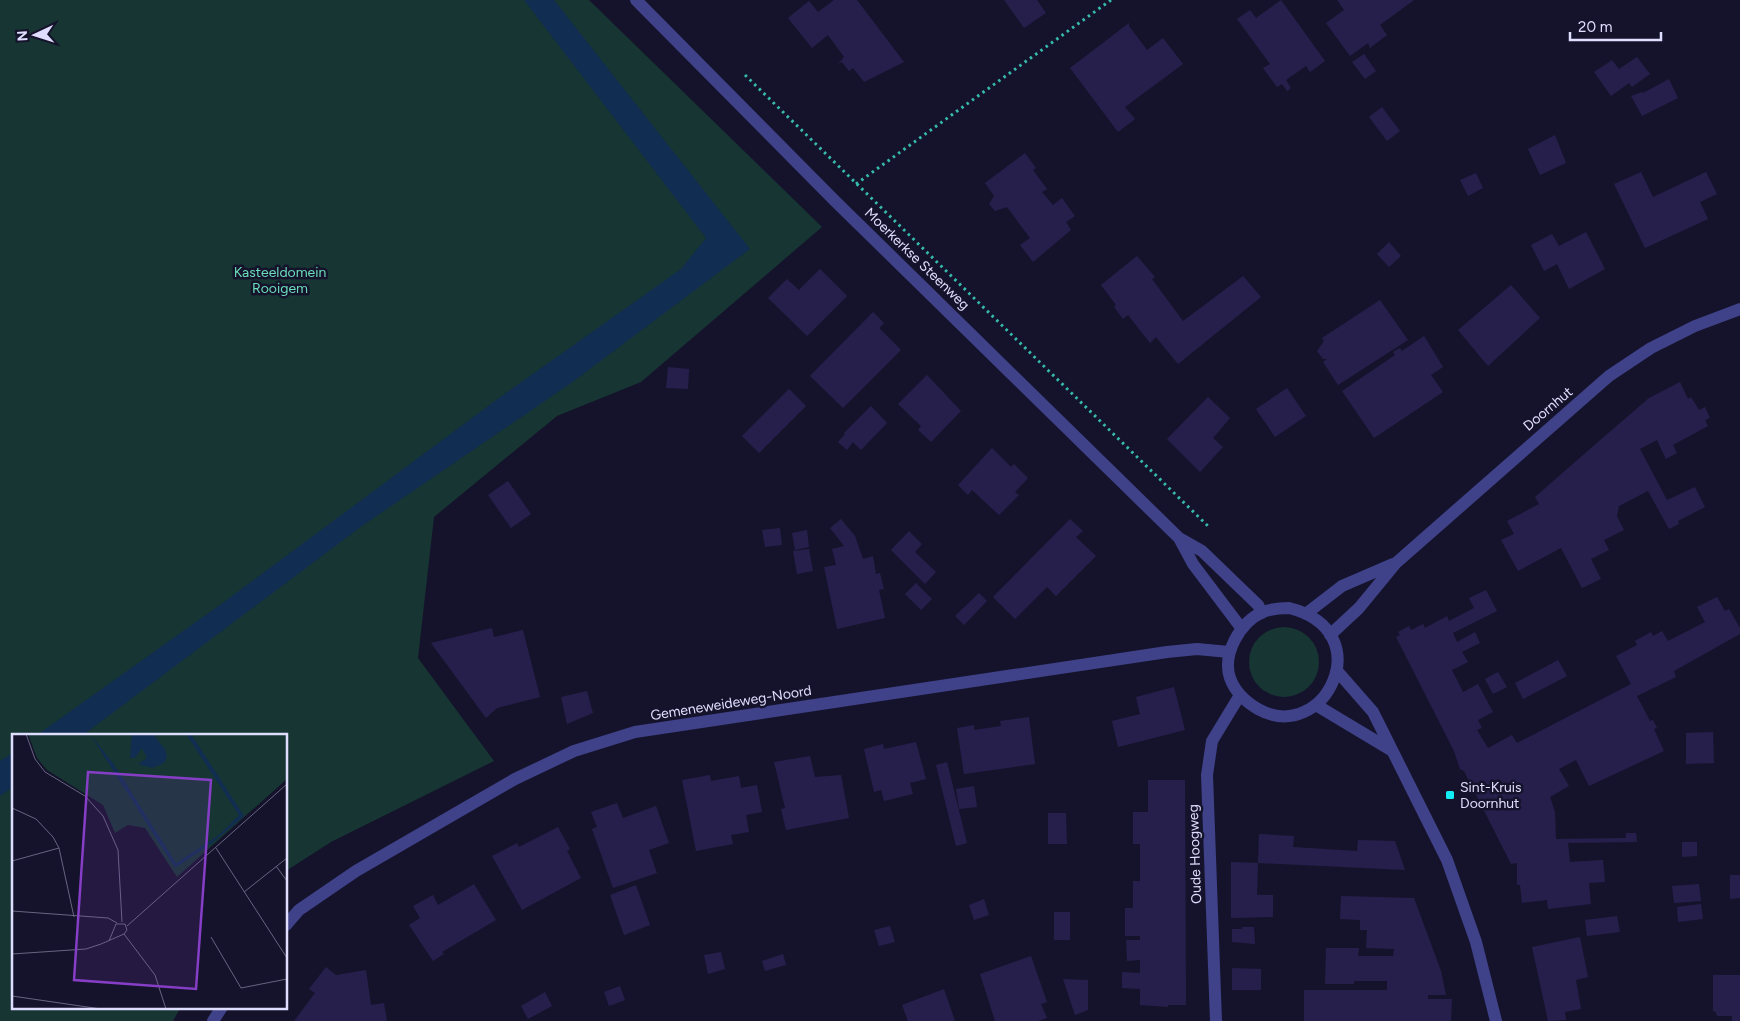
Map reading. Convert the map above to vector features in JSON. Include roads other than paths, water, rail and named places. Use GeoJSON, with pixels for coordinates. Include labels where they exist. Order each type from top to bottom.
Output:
{"type":"FeatureCollection","features":[{"type":"Feature","properties":{"kind":"street","name":"Moerkerkse Steenweg"},"geometry":{"type":"LineString","coordinates":[[636,0],[835,201],[1179,538],[1202,551],[1258,605],[1262,613]]}},
{"type":"Feature","properties":{"kind":"street","name":"Doornhut"},"geometry":{"type":"LineString","coordinates":[[1330,635],[1360,608],[1396,562],[1609,376],[1651,348],[1695,326],[1740,309]]}},
{"type":"Feature","properties":{"kind":"street","name":"Moerkerkse Steenweg"},"geometry":{"type":"LineString","coordinates":[[1179,538],[1193,564],[1242,630]]}},
{"type":"Feature","properties":{"kind":"street","name":"Doornhut"},"geometry":{"type":"LineString","coordinates":[[1307,613],[1342,586],[1396,562]]}},
{"type":"Feature","properties":{"kind":"street"},"geometry":{"type":"LineString","coordinates":[[1289,608],[1307,613],[1330,635],[1338,656],[1338,672],[1329,692],[1316,704],[1293,715],[1265,713],[1252,706],[1240,695],[1230,678],[1228,652],[1242,630],[1262,613],[1274,609],[1289,608]]}},
{"type":"Feature","properties":{"kind":"street","name":"Gemeneweideweg-Noord"},"geometry":{"type":"LineString","coordinates":[[288,923],[299,910],[356,871],[515,778],[574,751],[635,732],[1167,652],[1197,649],[1228,652]]}},
{"type":"Feature","properties":{"kind":"street"},"geometry":{"type":"LineString","coordinates":[[1338,672],[1373,712],[1447,860],[1476,942],[1496,1021]]}},
{"type":"Feature","properties":{"kind":"street","name":"Oude Hoogweg"},"geometry":{"type":"LineString","coordinates":[[1216,1021],[1208,775],[1212,741],[1240,695]]}},
{"type":"Feature","properties":{"kind":"street"},"geometry":{"type":"LineString","coordinates":[[1316,704],[1391,750]]}},
{"type":"Feature","properties":{"kind":"street"},"geometry":{"type":"LineString","coordinates":[[213,1021],[221,1008]]}},
{"type":"Feature","properties":{"kind":"water"},"geometry":{"type":"Polygon","coordinates":[[[524,0],[554,0],[750,249],[574,381],[362,526],[84,734],[38,734],[224,602],[499,398],[681,269],[706,238],[524,0]]]}},
{"type":"Feature","properties":{"kind":"water"},"geometry":{"type":"Polygon","coordinates":[[[12,753],[12,787],[0,796],[0,761],[12,753]]]}},
{"type":"Feature","properties":{"kind":"place","name":"Sint-Kruis Doornhut"},"geometry":{"type":"Point","coordinates":[1450,795]}},
{"type":"Feature","properties":{"kind":"park label","name":"Kasteeldomein Rooigem"},"geometry":{"type":"Point","coordinates":[280,280]}}]}
